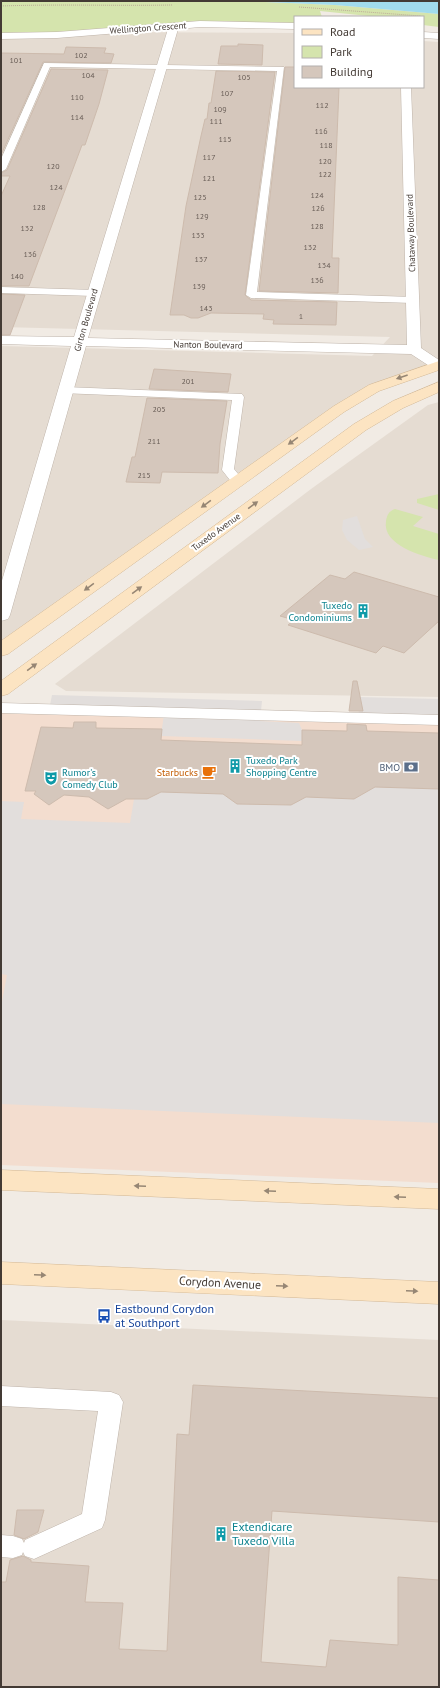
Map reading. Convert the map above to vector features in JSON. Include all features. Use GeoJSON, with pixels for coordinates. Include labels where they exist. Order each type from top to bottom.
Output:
{"type":"FeatureCollection","features":[{"type":"Feature","properties":{"kind":"main road"},"geometry":{"type":"LineString","coordinates":[[1,650],[325,418],[358,397],[391,381],[439,366]]}},
{"type":"Feature","properties":{"kind":"main road","name":"Tuxedo Avenue"},"geometry":{"type":"LineString","coordinates":[[1,690],[360,427],[383,412],[412,397],[439,387]]}},
{"type":"Feature","properties":{"kind":"main road"},"geometry":{"type":"LineString","coordinates":[[1,1180],[439,1199]]}},
{"type":"Feature","properties":{"kind":"main road","name":"Corydon Avenue"},"geometry":{"type":"LineString","coordinates":[[1,1273],[439,1293]]}},
{"type":"Feature","properties":{"kind":"street","name":"Wellington Crescent"},"geometry":{"type":"LineString","coordinates":[[1,36],[57,35],[174,25],[232,24],[294,26]]}},
{"type":"Feature","properties":{"kind":"street","name":"Girton Boulevard"},"geometry":{"type":"LineString","coordinates":[[1,615],[94,292],[174,25]]}},
{"type":"Feature","properties":{"kind":"street"},"geometry":{"type":"LineString","coordinates":[[424,35],[439,36]]}},
{"type":"Feature","properties":{"kind":"street","name":"Chataway Boulevard"},"geometry":{"type":"LineString","coordinates":[[406,88],[414,350]]}},
{"type":"Feature","properties":{"kind":"street","name":"Nanton Boulevard"},"geometry":{"type":"LineString","coordinates":[[1,340],[414,350]]}},
{"type":"Feature","properties":{"kind":"street"},"geometry":{"type":"LineString","coordinates":[[414,350],[439,366]]}},
{"type":"Feature","properties":{"kind":"lane"},"geometry":{"type":"LineString","coordinates":[[1,169],[47,64],[281,69],[251,295],[413,300]]}},
{"type":"Feature","properties":{"kind":"lane"},"geometry":{"type":"LineString","coordinates":[[1,290],[94,292]]}},
{"type":"Feature","properties":{"kind":"lane"},"geometry":{"type":"LineString","coordinates":[[65,392],[238,397],[228,470],[238,481]]}},
{"type":"Feature","properties":{"kind":"lane"},"geometry":{"type":"LineString","coordinates":[[1,708],[439,720]]}},
{"type":"Feature","properties":{"kind":"lane"},"geometry":{"type":"LineString","coordinates":[[1,1396],[111,1402],[93,1520],[16,1547]]}},
{"type":"Feature","properties":{"kind":"shaded area"},"geometry":{"type":"Polygon","coordinates":[[[97,32],[294,33],[294,88],[424,88],[424,41],[439,42],[439,365],[374,388],[1,650],[1,346],[372,356],[390,337],[1,327],[1,36],[97,32]]]}},
{"type":"Feature","properties":{"kind":"shaded area"},"geometry":{"type":"Polygon","coordinates":[[[439,402],[439,697],[66,691],[55,684],[311,489],[428,405],[439,402]]]}},
{"type":"Feature","properties":{"kind":"shaded area"},"geometry":{"type":"Polygon","coordinates":[[[357,516],[365,539],[373,547],[359,550],[347,540],[342,530],[343,520],[357,516]]]}},
{"type":"Feature","properties":{"kind":"shaded area"},"geometry":{"type":"Polygon","coordinates":[[[52,695],[262,701],[260,721],[299,723],[302,730],[302,741],[161,736],[164,714],[49,710],[52,695]]]}},
{"type":"Feature","properties":{"kind":"shaded area"},"geometry":{"type":"Polygon","coordinates":[[[358,697],[439,699],[439,720],[359,717],[358,697]]]}},
{"type":"Feature","properties":{"kind":"shaded area"},"geometry":{"type":"Polygon","coordinates":[[[1,708],[439,720],[439,1183],[1,1165],[1,708]]]}},
{"type":"Feature","properties":{"kind":"shaded area"},"geometry":{"type":"Polygon","coordinates":[[[375,787],[439,789],[439,1123],[1,1104],[1,1007],[7,975],[1,974],[1,801],[24,802],[21,819],[130,823],[134,799],[147,799],[161,792],[223,794],[237,804],[291,805],[306,797],[354,799],[375,787]]]}},
{"type":"Feature","properties":{"kind":"shaded area"},"geometry":{"type":"Polygon","coordinates":[[[1,1320],[439,1340],[439,1687],[1,1687],[1,1320]]]}},
{"type":"Feature","properties":{"kind":"green space"},"geometry":{"type":"Polygon","coordinates":[[[245,1],[335,5],[439,14],[439,27],[424,25],[424,16],[368,16],[320,11],[322,16],[294,16],[294,26],[242,24],[1,36],[1,2],[245,1]]]}},
{"type":"Feature","properties":{"kind":"green space"},"geometry":{"type":"Polygon","coordinates":[[[439,494],[439,510],[417,503],[417,499],[439,494]]]}},
{"type":"Feature","properties":{"kind":"green space"},"geometry":{"type":"Polygon","coordinates":[[[395,509],[423,517],[413,526],[439,534],[439,560],[423,556],[404,548],[390,537],[386,529],[386,521],[391,511],[395,509]]]}},
{"type":"Feature","properties":{"kind":"water"},"geometry":{"type":"Polygon","coordinates":[[[245,1],[439,1],[439,14],[335,5],[245,1]]]}},
{"type":"Feature","properties":{"kind":"building"},"geometry":{"type":"Polygon","coordinates":[[[238,44],[263,45],[262,65],[218,64],[221,46],[238,46],[238,44]]]}},
{"type":"Feature","properties":{"kind":"building"},"geometry":{"type":"Polygon","coordinates":[[[66,47],[106,48],[104,53],[114,54],[111,63],[43,62],[1,155],[1,53],[64,54],[66,47]]]}},
{"type":"Feature","properties":{"kind":"building"},"geometry":{"type":"Polygon","coordinates":[[[285,67],[294,67],[294,88],[339,88],[332,258],[339,258],[338,293],[259,291],[285,67]]]}},
{"type":"Feature","properties":{"kind":"building"},"geometry":{"type":"Polygon","coordinates":[[[51,69],[108,70],[99,104],[85,145],[82,145],[29,286],[1,286],[1,196],[10,176],[1,176],[1,173],[7,170],[51,69]]]}},
{"type":"Feature","properties":{"kind":"building"},"geometry":{"type":"Polygon","coordinates":[[[216,71],[275,72],[245,295],[251,300],[337,302],[336,325],[273,324],[274,320],[263,319],[264,314],[211,313],[198,318],[191,318],[184,315],[170,315],[186,206],[205,119],[207,119],[209,103],[211,103],[216,71]]]}},
{"type":"Feature","properties":{"kind":"building"},"geometry":{"type":"Polygon","coordinates":[[[1,294],[25,295],[10,335],[1,335],[1,294]]]}},
{"type":"Feature","properties":{"kind":"building"},"geometry":{"type":"Polygon","coordinates":[[[154,369],[231,374],[228,392],[149,389],[154,369]]]}},
{"type":"Feature","properties":{"kind":"building"},"geometry":{"type":"Polygon","coordinates":[[[147,398],[227,401],[220,444],[218,473],[162,472],[160,483],[126,482],[132,457],[135,457],[147,398]]]}},
{"type":"Feature","properties":{"kind":"building","name":"Tuxedo Condominiums"},"geometry":{"type":"Polygon","coordinates":[[[354,572],[439,597],[439,621],[404,653],[383,646],[376,653],[288,625],[294,620],[280,616],[330,575],[345,579],[354,572]]]}},
{"type":"Feature","properties":{"kind":"building"},"geometry":{"type":"Polygon","coordinates":[[[353,681],[357,681],[363,711],[349,711],[353,681]]]}},
{"type":"Feature","properties":{"kind":"building","name":"Tuxedo Park Shopping Centre"},"geometry":{"type":"Polygon","coordinates":[[[74,722],[96,722],[96,728],[162,729],[161,740],[302,745],[302,730],[347,731],[347,724],[366,725],[367,731],[439,733],[439,789],[375,787],[354,799],[306,797],[291,805],[237,804],[223,794],[161,792],[147,799],[126,799],[108,809],[89,797],[64,795],[49,805],[34,794],[36,791],[25,791],[41,727],[73,728],[74,722]]]}},
{"type":"Feature","properties":{"kind":"building","name":"Extendicare Tuxedo Villa"},"geometry":{"type":"Polygon","coordinates":[[[193,1385],[439,1398],[439,1522],[272,1511],[261,1662],[326,1667],[330,1640],[398,1645],[398,1577],[439,1580],[439,1687],[1,1687],[1,1582],[6,1582],[10,1560],[23,1556],[31,1560],[31,1562],[89,1566],[85,1602],[123,1603],[119,1649],[167,1651],[177,1434],[189,1435],[193,1385]]]}},
{"type":"Feature","properties":{"kind":"building"},"geometry":{"type":"Polygon","coordinates":[[[17,1510],[44,1510],[38,1532],[24,1539],[14,1535],[17,1510]]]}},
{"type":"Feature","properties":{"kind":"place","name":"Tuxedo Condominiums"},"geometry":{"type":"Point","coordinates":[363,611]}},
{"type":"Feature","properties":{"kind":"place","name":"Tuxedo Park Shopping Centre"},"geometry":{"type":"Point","coordinates":[235,766]}},
{"type":"Feature","properties":{"kind":"place","name":"BMO"},"geometry":{"type":"Point","coordinates":[411,767]}},
{"type":"Feature","properties":{"kind":"place","name":"Starbucks"},"geometry":{"type":"Point","coordinates":[209,772]}},
{"type":"Feature","properties":{"kind":"place","name":"Rumor's Comedy Club"},"geometry":{"type":"Point","coordinates":[51,778]}},
{"type":"Feature","properties":{"kind":"place","name":"Eastbound Corydon at Southport"},"geometry":{"type":"Point","coordinates":[104,1316]}},
{"type":"Feature","properties":{"kind":"place","name":"Extendicare Tuxedo Villa"},"geometry":{"type":"Point","coordinates":[221,1534]}}]}
